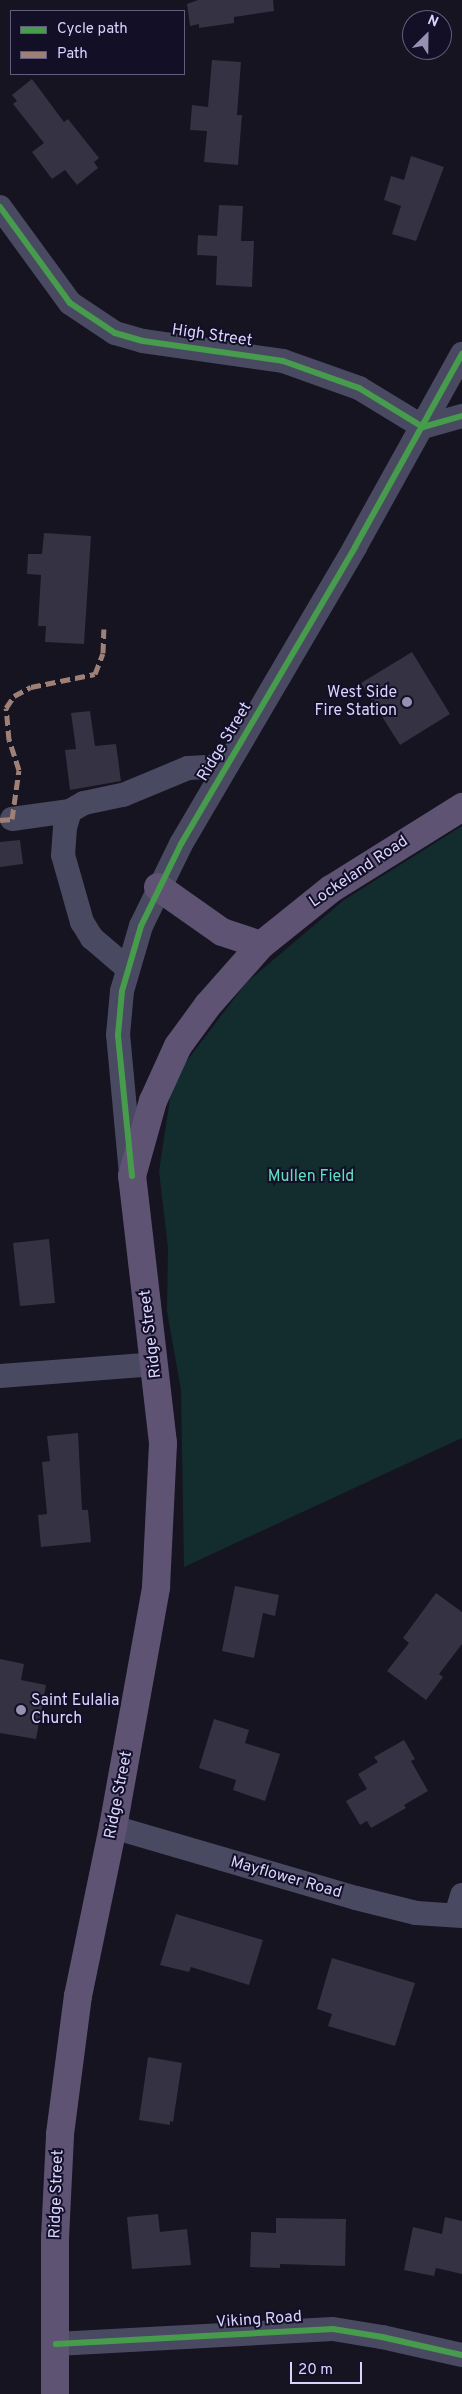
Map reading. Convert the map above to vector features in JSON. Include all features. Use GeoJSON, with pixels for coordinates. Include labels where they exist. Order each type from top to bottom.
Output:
{"type":"FeatureCollection","features":[{"type":"Feature","properties":{"kind":"main road","name":"Lockeland Road"},"geometry":{"type":"LineString","coordinates":[[132,1176],[153,1101],[178,1046],[261,945],[331,890],[462,807]]}},
{"type":"Feature","properties":{"kind":"main road"},"geometry":{"type":"LineString","coordinates":[[158,887],[216,929],[261,945]]}},
{"type":"Feature","properties":{"kind":"main road","name":"Ridge Street"},"geometry":{"type":"LineString","coordinates":[[55,2394],[54,2238],[60,2134],[78,1996],[113,1827],[156,1587],[163,1443],[132,1176]]}},
{"type":"Feature","properties":{"kind":"street","name":"High Street"},"geometry":{"type":"LineString","coordinates":[[0,207],[70,303],[115,333],[143,341],[282,361],[359,388],[423,427]]}},
{"type":"Feature","properties":{"kind":"street","name":"Ridge Street"},"geometry":{"type":"LineString","coordinates":[[132,1176],[118,1035],[127,968],[158,887],[423,427],[462,354]]}},
{"type":"Feature","properties":{"kind":"street"},"geometry":{"type":"LineString","coordinates":[[423,427],[462,416]]}},
{"type":"Feature","properties":{"kind":"street"},"geometry":{"type":"LineString","coordinates":[[12,819],[70,811],[84,803],[123,795],[174,772],[226,766]]}},
{"type":"Feature","properties":{"kind":"street"},"geometry":{"type":"LineString","coordinates":[[70,811],[65,827],[63,855],[82,922],[92,938],[127,968]]}},
{"type":"Feature","properties":{"kind":"street"},"geometry":{"type":"LineString","coordinates":[[0,1376],[155,1364]]}},
{"type":"Feature","properties":{"kind":"street","name":"Mayflower Road"},"geometry":{"type":"LineString","coordinates":[[113,1827],[356,1898],[416,1913],[460,1909]]}},
{"type":"Feature","properties":{"kind":"street","name":"Viking Road"},"geometry":{"type":"LineString","coordinates":[[56,2344],[333,2329],[382,2336],[462,2355]]}},
{"type":"Feature","properties":{"kind":"green space","name":"Mullen Field"},"geometry":{"type":"Polygon","coordinates":[[[462,826],[462,1438],[184,1567],[181,1390],[167,1311],[168,1248],[159,1171],[173,1079],[246,983],[344,900],[462,826]]]}},
{"type":"Feature","properties":{"kind":"building"},"geometry":{"type":"Polygon","coordinates":[[[198,0],[273,0],[274,11],[234,17],[234,23],[199,28],[199,24],[190,26],[187,4],[198,0]]]}},
{"type":"Feature","properties":{"kind":"building"},"geometry":{"type":"Polygon","coordinates":[[[212,60],[241,62],[237,115],[242,115],[238,165],[204,162],[207,131],[190,130],[192,105],[208,107],[212,60]]]}},
{"type":"Feature","properties":{"kind":"building"},"geometry":{"type":"Polygon","coordinates":[[[32,79],[64,122],[68,119],[99,158],[94,162],[98,168],[77,185],[65,170],[52,179],[32,152],[44,143],[13,104],[17,101],[12,95],[32,79]]]}},
{"type":"Feature","properties":{"kind":"building"},"geometry":{"type":"Polygon","coordinates":[[[411,156],[444,167],[416,241],[392,234],[401,206],[384,200],[391,176],[404,180],[411,156]]]}},
{"type":"Feature","properties":{"kind":"building"},"geometry":{"type":"Polygon","coordinates":[[[219,205],[243,206],[241,241],[254,241],[252,287],[216,285],[217,256],[197,255],[198,235],[217,236],[219,205]]]}},
{"type":"Feature","properties":{"kind":"building"},"geometry":{"type":"Polygon","coordinates":[[[44,533],[91,536],[84,644],[45,642],[46,626],[38,626],[41,575],[27,574],[28,554],[42,554],[44,533]]]}},
{"type":"Feature","properties":{"kind":"building","name":"West Side Fire Station"},"geometry":{"type":"Polygon","coordinates":[[[412,652],[450,714],[400,745],[361,683],[412,652]]]}},
{"type":"Feature","properties":{"kind":"building"},"geometry":{"type":"Polygon","coordinates":[[[90,711],[95,746],[116,744],[121,781],[70,790],[65,750],[76,749],[71,713],[90,711]]]}},
{"type":"Feature","properties":{"kind":"building"},"geometry":{"type":"Polygon","coordinates":[[[20,840],[23,864],[0,867],[0,842],[20,840]]]}},
{"type":"Feature","properties":{"kind":"building"},"geometry":{"type":"Polygon","coordinates":[[[49,1239],[55,1303],[20,1306],[13,1243],[49,1239]]]}},
{"type":"Feature","properties":{"kind":"building"},"geometry":{"type":"Polygon","coordinates":[[[78,1433],[82,1510],[88,1510],[91,1542],[41,1547],[38,1515],[47,1514],[42,1462],[50,1461],[47,1436],[78,1433]]]}},
{"type":"Feature","properties":{"kind":"building"},"geometry":{"type":"Polygon","coordinates":[[[235,1586],[279,1595],[275,1616],[263,1613],[254,1658],[222,1651],[235,1586]]]}},
{"type":"Feature","properties":{"kind":"building"},"geometry":{"type":"Polygon","coordinates":[[[436,1593],[462,1612],[462,1644],[439,1674],[443,1677],[426,1700],[387,1671],[409,1643],[403,1638],[436,1593]]]}},
{"type":"Feature","properties":{"kind":"building","name":"Saint Eulalia Church"},"geometry":{"type":"Polygon","coordinates":[[[0,1659],[24,1664],[21,1680],[46,1685],[36,1739],[0,1733],[0,1659]]]}},
{"type":"Feature","properties":{"kind":"building"},"geometry":{"type":"Polygon","coordinates":[[[214,1719],[249,1730],[245,1743],[280,1754],[265,1801],[233,1790],[236,1780],[199,1768],[214,1719]]]}},
{"type":"Feature","properties":{"kind":"building"},"geometry":{"type":"Polygon","coordinates":[[[404,1740],[415,1759],[411,1761],[428,1791],[404,1805],[406,1808],[371,1828],[367,1821],[360,1825],[346,1801],[367,1789],[358,1774],[378,1762],[374,1757],[404,1740]]]}},
{"type":"Feature","properties":{"kind":"building"},"geometry":{"type":"Polygon","coordinates":[[[176,1914],[263,1940],[249,1985],[191,1967],[189,1972],[160,1965],[176,1914]]]}},
{"type":"Feature","properties":{"kind":"building"},"geometry":{"type":"Polygon","coordinates":[[[332,1958],[415,1983],[395,2046],[328,2026],[332,2014],[317,2009],[332,1958]]]}},
{"type":"Feature","properties":{"kind":"building"},"geometry":{"type":"Polygon","coordinates":[[[148,2057],[182,2063],[173,2122],[170,2121],[170,2125],[139,2120],[148,2057]]]}},
{"type":"Feature","properties":{"kind":"building"},"geometry":{"type":"Polygon","coordinates":[[[158,2214],[160,2232],[187,2229],[191,2265],[132,2269],[127,2217],[158,2214]]]}},
{"type":"Feature","properties":{"kind":"building"},"geometry":{"type":"Polygon","coordinates":[[[445,2217],[462,2221],[462,2274],[436,2268],[434,2276],[404,2270],[413,2227],[442,2234],[445,2217]]]}},
{"type":"Feature","properties":{"kind":"building"},"geometry":{"type":"Polygon","coordinates":[[[276,2218],[346,2219],[345,2266],[280,2264],[280,2268],[250,2267],[251,2232],[276,2233],[276,2218]]]}},
{"type":"Feature","properties":{"kind":"marked path"},"geometry":{"type":"LineString","coordinates":[[0,820],[12,819],[19,770],[9,740],[6,708],[14,696],[31,687],[95,674],[103,653],[104,629]]}},
{"type":"Feature","properties":{"kind":"cycle path"},"geometry":{"type":"LineString","coordinates":[[0,207],[70,303],[115,333],[143,341],[283,361],[359,388],[423,427],[462,416]]}},
{"type":"Feature","properties":{"kind":"cycle path"},"geometry":{"type":"LineString","coordinates":[[132,1176],[118,1035],[122,991],[141,926],[181,844],[355,547],[462,354]]}},
{"type":"Feature","properties":{"kind":"cycle path"},"geometry":{"type":"LineString","coordinates":[[56,2344],[333,2329],[382,2337],[462,2355]]}},
{"type":"Feature","properties":{"kind":"place","name":"West Side Fire Station"},"geometry":{"type":"Point","coordinates":[407,702]}},
{"type":"Feature","properties":{"kind":"place","name":"Saint Eulalia Church"},"geometry":{"type":"Point","coordinates":[21,1710]}}]}
